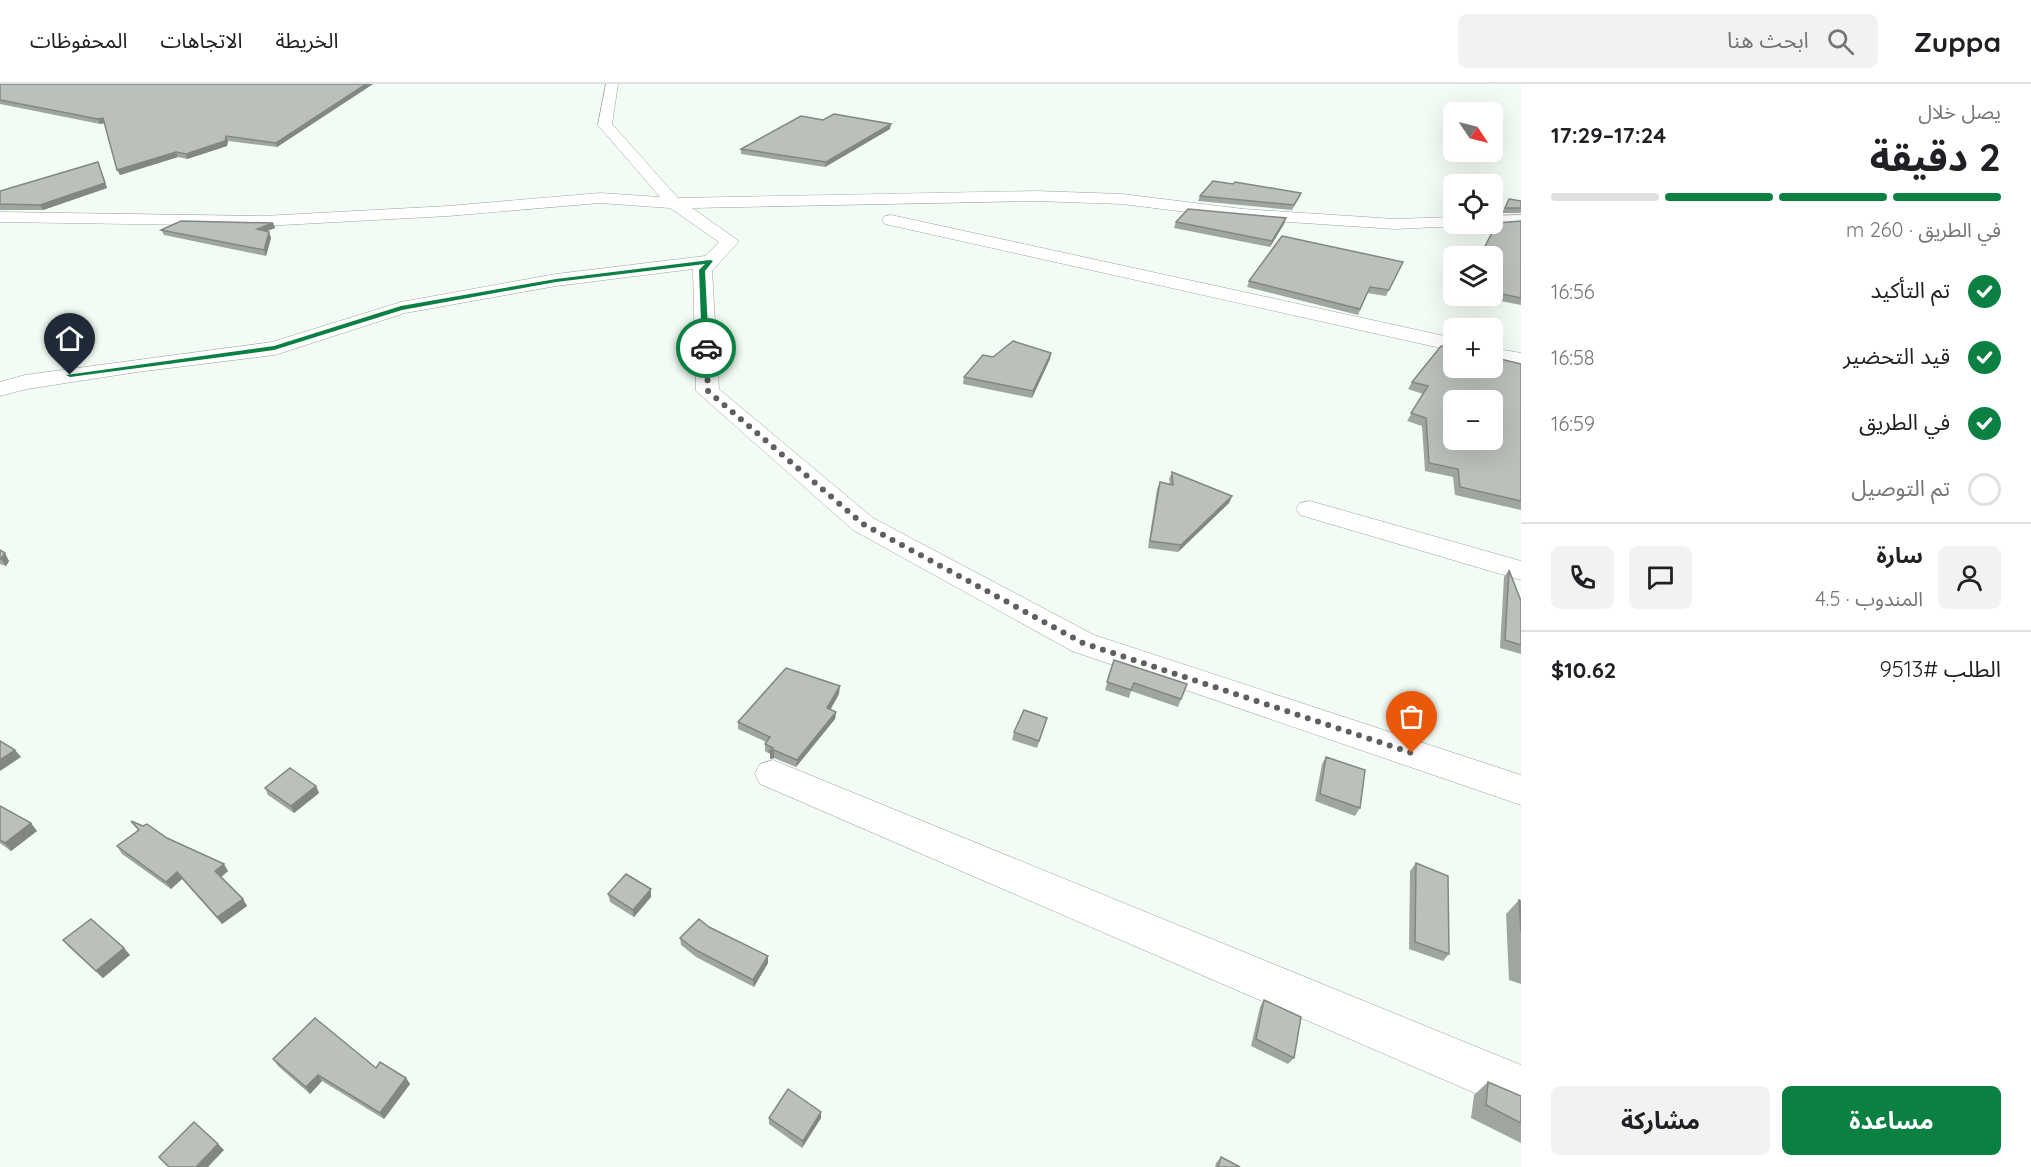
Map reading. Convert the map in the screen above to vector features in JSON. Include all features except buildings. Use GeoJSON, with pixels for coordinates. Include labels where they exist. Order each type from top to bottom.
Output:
{"type":"FeatureCollection","features":[{"type":"Feature","properties":{"kind":"street"},"geometry":{"type":"LineString","coordinates":[[612,84],[605,125],[674,203],[730,241],[702,270],[708,391],[863,524],[1083,643],[1521,790]]}},
{"type":"Feature","properties":{"kind":"street"},"geometry":{"type":"LineString","coordinates":[[0,217],[263,221],[448,211],[600,198],[674,203],[1036,196],[1122,199],[1243,214],[1395,224],[1443,222]]}},
{"type":"Feature","properties":{"kind":"street"},"geometry":{"type":"LineString","coordinates":[[891,220],[1443,343]]}},
{"type":"Feature","properties":{"kind":"street"},"geometry":{"type":"LineString","coordinates":[[1503,221],[1521,220]]}},
{"type":"Feature","properties":{"kind":"street"},"geometry":{"type":"LineString","coordinates":[[0,389],[25,382],[137,364],[274,348],[401,308],[556,280],[710,261]]}},
{"type":"Feature","properties":{"kind":"street"},"geometry":{"type":"LineString","coordinates":[[1503,356],[1521,360]]}},
{"type":"Feature","properties":{"kind":"street"},"geometry":{"type":"LineString","coordinates":[[1310,509],[1521,571]]}},
{"type":"Feature","properties":{"kind":"street"},"geometry":{"type":"LineString","coordinates":[[773,774],[1521,1089]]}},
{"type":"Feature","properties":{"kind":"way so far"},"geometry":{"type":"LineString","coordinates":[[706,348],[708,391],[863,524],[1083,643],[1412,753]]}},
{"type":"Feature","properties":{"kind":"route"},"geometry":{"type":"LineString","coordinates":[[70,375],[137,364],[274,348],[401,308],[556,280],[710,261],[702,270],[706,348]]}}]}
